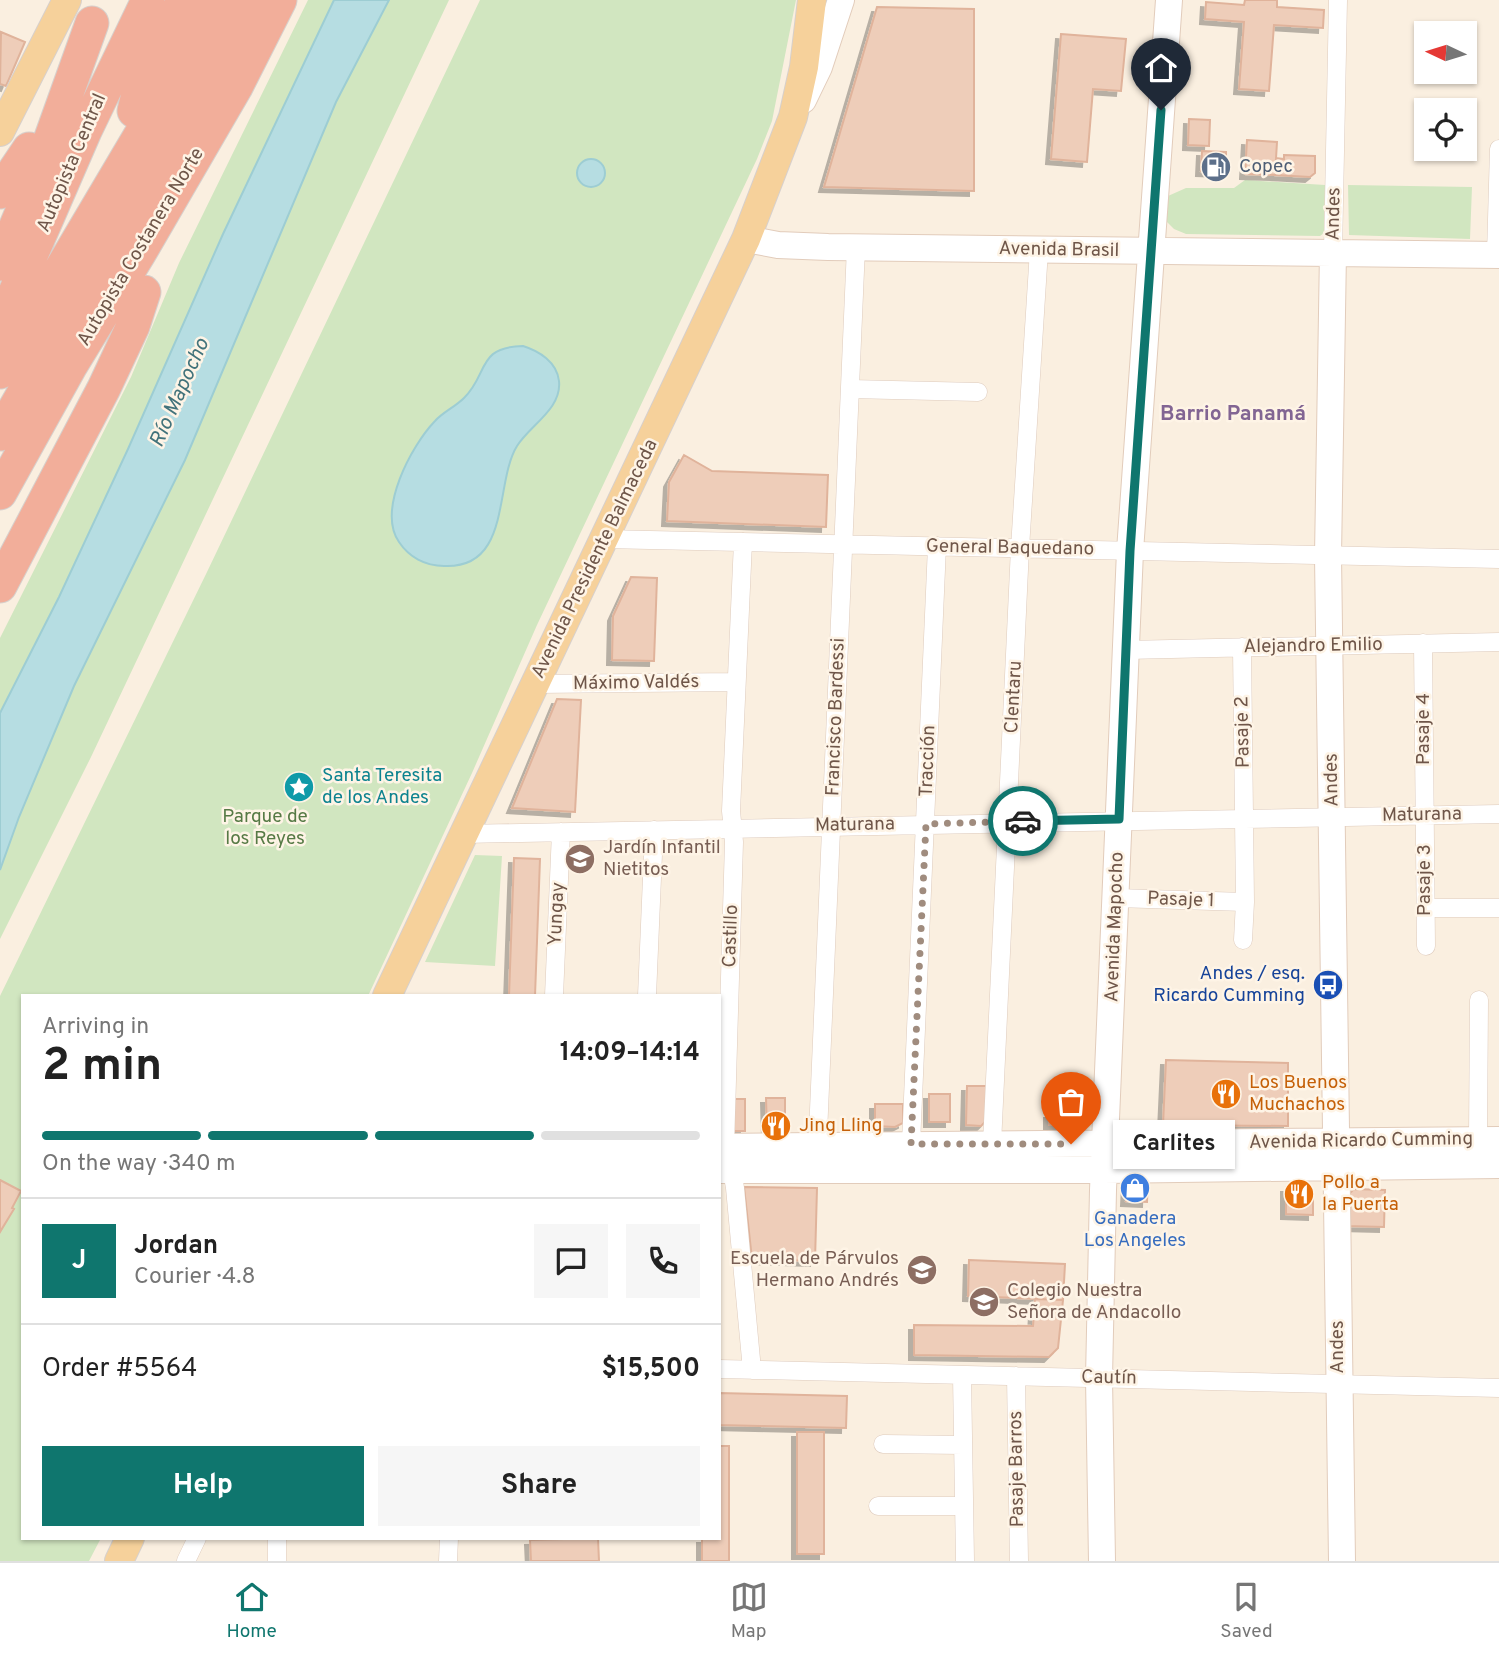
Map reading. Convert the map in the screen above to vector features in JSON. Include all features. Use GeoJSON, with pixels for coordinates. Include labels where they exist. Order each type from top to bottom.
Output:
{"type":"FeatureCollection","features":[{"type":"Feature","properties":{"kind":"highway","name":"Autopista Central"},"geometry":{"type":"LineString","coordinates":[[0,327],[97,106],[148,0]]}},
{"type":"Feature","properties":{"kind":"highway"},"geometry":{"type":"LineString","coordinates":[[161,0],[137,62],[132,93],[134,114],[143,73],[184,0]]}},
{"type":"Feature","properties":{"kind":"highway"},"geometry":{"type":"LineString","coordinates":[[0,372],[218,0]]}},
{"type":"Feature","properties":{"kind":"highway","name":"Autopista Costanera Norte"},"geometry":{"type":"LineString","coordinates":[[0,434],[207,75],[247,0]]}},
{"type":"Feature","properties":{"kind":"highway","name":"Autopista Costanera Norte"},"geometry":{"type":"LineString","coordinates":[[0,492],[70,367],[236,87],[280,0]]}},
{"type":"Feature","properties":{"kind":"highway","name":"Autopista Central"},"geometry":{"type":"LineString","coordinates":[[0,206],[98,12]]}},
{"type":"Feature","properties":{"kind":"highway"},"geometry":{"type":"LineString","coordinates":[[0,264],[32,190],[98,12]]}},
{"type":"Feature","properties":{"kind":"highway"},"geometry":{"type":"LineString","coordinates":[[0,192],[29,149]]}},
{"type":"Feature","properties":{"kind":"highway"},"geometry":{"type":"LineString","coordinates":[[0,544],[75,402],[139,254]]}},
{"type":"Feature","properties":{"kind":"highway"},"geometry":{"type":"LineString","coordinates":[[0,586],[104,388],[133,326],[144,292]]}},
{"type":"Feature","properties":{"kind":"main road"},"geometry":{"type":"LineString","coordinates":[[0,132],[67,0]]}},
{"type":"Feature","properties":{"kind":"main road","name":"Avenida Presidente Balmaceda"},"geometry":{"type":"LineString","coordinates":[[793,117],[804,66],[812,0]]}},
{"type":"Feature","properties":{"kind":"main road","name":"Avenida Presidente Balmaceda"},"geometry":{"type":"LineString","coordinates":[[388,994],[746,239],[793,117],[819,67],[841,0]]}},
{"type":"Feature","properties":{"kind":"main road","name":"Avenida Mapocho"},"geometry":{"type":"LineString","coordinates":[[1102,1561],[1099,1378],[1104,1170],[1130,551],[1169,0]]}},
{"type":"Feature","properties":{"kind":"main road","name":"Avenida Brasil"},"geometry":{"type":"LineString","coordinates":[[746,239],[778,245],[856,247],[1497,255]]}},
{"type":"Feature","properties":{"kind":"main road","name":"Andes"},"geometry":{"type":"LineString","coordinates":[[1333,252],[1328,556],[1342,1561]]}},
{"type":"Feature","properties":{"kind":"main road","name":"Avenida Ricardo Cumming"},"geometry":{"type":"LineString","coordinates":[[724,1158],[817,1157],[1104,1170],[1337,1154],[1489,1140]]}},
{"type":"Feature","properties":{"kind":"main road","name":"Avenida Ricardo Cumming"},"geometry":{"type":"LineString","coordinates":[[817,1157],[911,1144],[1105,1144],[1337,1154],[1499,1165]]}},
{"type":"Feature","properties":{"kind":"main road"},"geometry":{"type":"LineString","coordinates":[[119,1561],[129,1540]]}},
{"type":"Feature","properties":{"kind":"street","name":"Andes"},"geometry":{"type":"LineString","coordinates":[[1333,252],[1338,0]]}},
{"type":"Feature","properties":{"kind":"street"},"geometry":{"type":"LineString","coordinates":[[1497,255],[1499,149]]}},
{"type":"Feature","properties":{"kind":"street","name":"Francisco Bardessi"},"geometry":{"type":"LineString","coordinates":[[817,1157],[856,247]]}},
{"type":"Feature","properties":{"kind":"street","name":"Clentaru"},"geometry":{"type":"LineString","coordinates":[[992,1144],[1020,548],[1039,250]]}},
{"type":"Feature","properties":{"kind":"street"},"geometry":{"type":"LineString","coordinates":[[850,389],[978,392]]}},
{"type":"Feature","properties":{"kind":"street","name":"General Baquedano"},"geometry":{"type":"LineString","coordinates":[[604,539],[1499,559]]}},
{"type":"Feature","properties":{"kind":"street","name":"Castillo"},"geometry":{"type":"LineString","coordinates":[[743,542],[731,811],[733,828],[724,1158],[752,1370]]}},
{"type":"Feature","properties":{"kind":"street","name":"Tracción"},"geometry":{"type":"LineString","coordinates":[[911,1144],[937,546]]}},
{"type":"Feature","properties":{"kind":"street","name":"Alejandro Emilio"},"geometry":{"type":"LineString","coordinates":[[1126,650],[1499,642]]}},
{"type":"Feature","properties":{"kind":"street","name":"Pasaje 4"},"geometry":{"type":"LineString","coordinates":[[1423,643],[1424,815]]}},
{"type":"Feature","properties":{"kind":"street","name":"Pasaje 2"},"geometry":{"type":"LineString","coordinates":[[1242,647],[1244,818]]}},
{"type":"Feature","properties":{"kind":"street","name":"Máximo Valdés"},"geometry":{"type":"LineString","coordinates":[[535,684],[736,682]]}},
{"type":"Feature","properties":{"kind":"street","name":"Maturana"},"geometry":{"type":"LineString","coordinates":[[464,834],[1119,819],[1499,814]]}},
{"type":"Feature","properties":{"kind":"street","name":"Pasaje 3"},"geometry":{"type":"LineString","coordinates":[[1424,815],[1426,946]]}},
{"type":"Feature","properties":{"kind":"street"},"geometry":{"type":"LineString","coordinates":[[1243,940],[1244,818]]}},
{"type":"Feature","properties":{"kind":"street"},"geometry":{"type":"LineString","coordinates":[[647,994],[654,830]]}},
{"type":"Feature","properties":{"kind":"street","name":"Yungay"},"geometry":{"type":"LineString","coordinates":[[554,994],[561,832]]}},
{"type":"Feature","properties":{"kind":"street","name":"Pasaje 1"},"geometry":{"type":"LineString","coordinates":[[1116,898],[1245,902]]}},
{"type":"Feature","properties":{"kind":"street"},"geometry":{"type":"LineString","coordinates":[[1425,908],[1499,908]]}},
{"type":"Feature","properties":{"kind":"street"},"geometry":{"type":"LineString","coordinates":[[1479,1000],[1489,1140]]}},
{"type":"Feature","properties":{"kind":"street","name":"Cautín"},"geometry":{"type":"LineString","coordinates":[[721,1369],[1499,1388]]}},
{"type":"Feature","properties":{"kind":"street"},"geometry":{"type":"LineString","coordinates":[[962,1375],[965,1561]]}},
{"type":"Feature","properties":{"kind":"street","name":"Pasaje Barros"},"geometry":{"type":"LineString","coordinates":[[1016,1376],[1018,1561]]}},
{"type":"Feature","properties":{"kind":"street"},"geometry":{"type":"LineString","coordinates":[[883,1444],[963,1445]]}},
{"type":"Feature","properties":{"kind":"street"},"geometry":{"type":"LineString","coordinates":[[878,1506],[964,1506]]}},
{"type":"Feature","properties":{"kind":"street"},"geometry":{"type":"LineString","coordinates":[[186,1561],[196,1540]]}},
{"type":"Feature","properties":{"kind":"street"},"geometry":{"type":"LineString","coordinates":[[276,1540],[277,1561]]}},
{"type":"Feature","properties":{"kind":"street"},"geometry":{"type":"LineString","coordinates":[[448,1561],[450,1540]]}},
{"type":"Feature","properties":{"kind":"green space"},"geometry":{"type":"Polygon","coordinates":[[[308,0],[449,0],[91,757],[0,939],[0,638],[131,377],[179,263],[308,0]]]}},
{"type":"Feature","properties":{"kind":"green space","name":"Parque de los Reyes"},"geometry":{"type":"Polygon","coordinates":[[[480,0],[796,0],[772,121],[757,159],[537,625],[472,773],[369,994],[21,994],[21,1540],[100,1540],[89,1561],[0,1561],[0,996],[207,572],[480,0]]]}},
{"type":"Feature","properties":{"kind":"green space"},"geometry":{"type":"Polygon","coordinates":[[[1245,180],[1325,185],[1324,233],[1320,236],[1186,234],[1174,229],[1166,221],[1168,196],[1186,188],[1234,188],[1245,180]]]}},
{"type":"Feature","properties":{"kind":"green space"},"geometry":{"type":"Polygon","coordinates":[[[1348,185],[1472,187],[1470,239],[1349,235],[1348,185]]]}},
{"type":"Feature","properties":{"kind":"green space"},"geometry":{"type":"Polygon","coordinates":[[[475,855],[502,856],[495,966],[425,962],[475,855]]]}},
{"type":"Feature","properties":{"kind":"water","name":"Río Mapocho"},"geometry":{"type":"Polygon","coordinates":[[[334,0],[389,0],[336,102],[185,460],[74,686],[19,817],[0,870],[0,713],[59,597],[223,234],[334,0]]]}},
{"type":"Feature","properties":{"kind":"water"},"geometry":{"type":"Polygon","coordinates":[[[591,159],[601,163],[605,173],[601,183],[591,187],[581,183],[577,173],[581,163],[591,159]]]}},
{"type":"Feature","properties":{"kind":"water"},"geometry":{"type":"Polygon","coordinates":[[[523,346],[541,354],[555,368],[559,391],[544,416],[517,446],[510,462],[491,539],[481,554],[466,563],[437,566],[418,560],[403,547],[393,529],[394,496],[407,462],[435,421],[472,389],[490,357],[497,351],[523,346]]]}},
{"type":"Feature","properties":{"kind":"building"},"geometry":{"type":"Polygon","coordinates":[[[1245,0],[1277,0],[1277,7],[1324,10],[1323,28],[1274,25],[1269,91],[1239,89],[1244,22],[1205,19],[1206,2],[1244,5],[1245,0]]]}},
{"type":"Feature","properties":{"kind":"building"},"geometry":{"type":"Polygon","coordinates":[[[877,7],[974,9],[974,191],[824,187],[877,7]]]}},
{"type":"Feature","properties":{"kind":"building"},"geometry":{"type":"Polygon","coordinates":[[[1,32],[25,42],[6,86],[0,84],[1,32]]]}},
{"type":"Feature","properties":{"kind":"building"},"geometry":{"type":"Polygon","coordinates":[[[1061,34],[1126,39],[1121,91],[1093,89],[1087,162],[1051,159],[1061,34]]]}},
{"type":"Feature","properties":{"kind":"building"},"geometry":{"type":"Polygon","coordinates":[[[1189,119],[1210,120],[1209,146],[1188,145],[1189,119]]]}},
{"type":"Feature","properties":{"kind":"building"},"geometry":{"type":"Polygon","coordinates":[[[1247,140],[1277,142],[1275,175],[1245,174],[1247,140]]]}},
{"type":"Feature","properties":{"kind":"building"},"geometry":{"type":"Polygon","coordinates":[[[1202,151],[1226,152],[1226,172],[1201,171],[1202,151]]]}},
{"type":"Feature","properties":{"kind":"building"},"geometry":{"type":"Polygon","coordinates":[[[1284,155],[1315,156],[1315,173],[1310,177],[1275,175],[1276,158],[1284,159],[1284,155]]]}},
{"type":"Feature","properties":{"kind":"building"},"geometry":{"type":"Polygon","coordinates":[[[684,455],[712,471],[828,475],[826,527],[667,521],[669,482],[684,455]]]}},
{"type":"Feature","properties":{"kind":"building"},"geometry":{"type":"Polygon","coordinates":[[[631,577],[657,578],[654,661],[612,660],[613,616],[631,577]]]}},
{"type":"Feature","properties":{"kind":"building"},"geometry":{"type":"Polygon","coordinates":[[[557,699],[581,700],[575,812],[512,808],[557,699]]]}},
{"type":"Feature","properties":{"kind":"building"},"geometry":{"type":"Polygon","coordinates":[[[514,858],[540,859],[535,994],[509,994],[514,858]]]}},
{"type":"Feature","properties":{"kind":"building","name":"Los Buenos Muchachos"},"geometry":{"type":"Polygon","coordinates":[[[1166,1060],[1288,1063],[1288,1126],[1163,1125],[1166,1060]]]}},
{"type":"Feature","properties":{"kind":"building"},"geometry":{"type":"Polygon","coordinates":[[[967,1086],[987,1086],[986,1121],[981,1126],[966,1125],[967,1086]]]}},
{"type":"Feature","properties":{"kind":"building"},"geometry":{"type":"Polygon","coordinates":[[[929,1094],[950,1094],[950,1122],[929,1122],[929,1094]]]}},
{"type":"Feature","properties":{"kind":"building"},"geometry":{"type":"Polygon","coordinates":[[[766,1098],[785,1098],[785,1131],[767,1131],[766,1098]]]}},
{"type":"Feature","properties":{"kind":"building"},"geometry":{"type":"Polygon","coordinates":[[[732,1099],[745,1099],[745,1131],[732,1131],[732,1099]]]}},
{"type":"Feature","properties":{"kind":"building"},"geometry":{"type":"Polygon","coordinates":[[[875,1104],[903,1104],[903,1123],[895,1127],[875,1126],[875,1104]]]}},
{"type":"Feature","properties":{"kind":"building"},"geometry":{"type":"Polygon","coordinates":[[[1049,1113],[1071,1113],[1071,1121],[1066,1125],[1049,1125],[1049,1113]]]}},
{"type":"Feature","properties":{"kind":"building"},"geometry":{"type":"Polygon","coordinates":[[[1148,1179],[1147,1202],[1126,1201],[1127,1182],[1148,1179]]]}},
{"type":"Feature","properties":{"kind":"building"},"geometry":{"type":"Polygon","coordinates":[[[0,1180],[21,1191],[0,1232],[0,1180]]]}},
{"type":"Feature","properties":{"kind":"building"},"geometry":{"type":"Polygon","coordinates":[[[744,1187],[817,1188],[815,1261],[752,1259],[744,1187]]]}},
{"type":"Feature","properties":{"kind":"building"},"geometry":{"type":"Polygon","coordinates":[[[1286,1187],[1308,1187],[1313,1192],[1313,1215],[1286,1214],[1286,1187]]]}},
{"type":"Feature","properties":{"kind":"building"},"geometry":{"type":"Polygon","coordinates":[[[1354,1189],[1385,1190],[1384,1227],[1347,1226],[1348,1195],[1354,1189]]]}},
{"type":"Feature","properties":{"kind":"building"},"geometry":{"type":"Polygon","coordinates":[[[969,1260],[1065,1264],[1063,1300],[968,1296],[969,1260]]]}},
{"type":"Feature","properties":{"kind":"building"},"geometry":{"type":"Polygon","coordinates":[[[1035,1299],[1063,1300],[1058,1348],[1049,1357],[914,1355],[914,1325],[1033,1326],[1035,1299]]]}},
{"type":"Feature","properties":{"kind":"building"},"geometry":{"type":"Polygon","coordinates":[[[721,1393],[847,1396],[846,1428],[721,1425],[721,1393]]]}},
{"type":"Feature","properties":{"kind":"building"},"geometry":{"type":"Polygon","coordinates":[[[797,1432],[824,1432],[824,1554],[797,1554],[797,1432]]]}},
{"type":"Feature","properties":{"kind":"building"},"geometry":{"type":"Polygon","coordinates":[[[721,1446],[729,1446],[729,1561],[702,1561],[702,1540],[721,1540],[721,1446]]]}},
{"type":"Feature","properties":{"kind":"building"},"geometry":{"type":"Polygon","coordinates":[[[530,1540],[598,1540],[599,1561],[531,1561],[530,1540]]]}},
{"type":"Feature","properties":{"kind":"way so far"},"geometry":{"type":"LineString","coordinates":[[1023,821],[926,824],[911,1144],[1071,1144]]}},
{"type":"Feature","properties":{"kind":"place","name":"Copec"},"geometry":{"type":"Point","coordinates":[1216,167]}},
{"type":"Feature","properties":{"kind":"place","name":"Santa Teresita de los Andes"},"geometry":{"type":"Point","coordinates":[299,787]}},
{"type":"Feature","properties":{"kind":"place","name":"Jardín Infantil Nietitos"},"geometry":{"type":"Point","coordinates":[580,859]}},
{"type":"Feature","properties":{"kind":"place","name":"Andes / esq. Ricardo Cumming"},"geometry":{"type":"Point","coordinates":[1328,985]}},
{"type":"Feature","properties":{"kind":"place","name":"Los Buenos Muchachos"},"geometry":{"type":"Point","coordinates":[1226,1094]}},
{"type":"Feature","properties":{"kind":"place","name":"Jing Lling"},"geometry":{"type":"Point","coordinates":[776,1126]}},
{"type":"Feature","properties":{"kind":"place","name":"Carlites"},"geometry":{"type":"Point","coordinates":[1071,1144]}},
{"type":"Feature","properties":{"kind":"place","name":"Ganadera Los Angeles"},"geometry":{"type":"Point","coordinates":[1135,1188]}},
{"type":"Feature","properties":{"kind":"place","name":"Pollo a la Puerta"},"geometry":{"type":"Point","coordinates":[1299,1194]}},
{"type":"Feature","properties":{"kind":"place","name":"Escuela de Párvulos Hermano Andrés"},"geometry":{"type":"Point","coordinates":[922,1270]}},
{"type":"Feature","properties":{"kind":"place","name":"Colegio Nuestra Señora de Andacollo"},"geometry":{"type":"Point","coordinates":[984,1302]}},
{"type":"Feature","properties":{"kind":"district","name":"Barrio Panamá"},"geometry":{"type":"Point","coordinates":[1233,414]}},
{"type":"Feature","properties":{"kind":"route"},"geometry":{"type":"LineString","coordinates":[[1023,821],[1119,819],[1130,551],[1161,110]]}}]}
